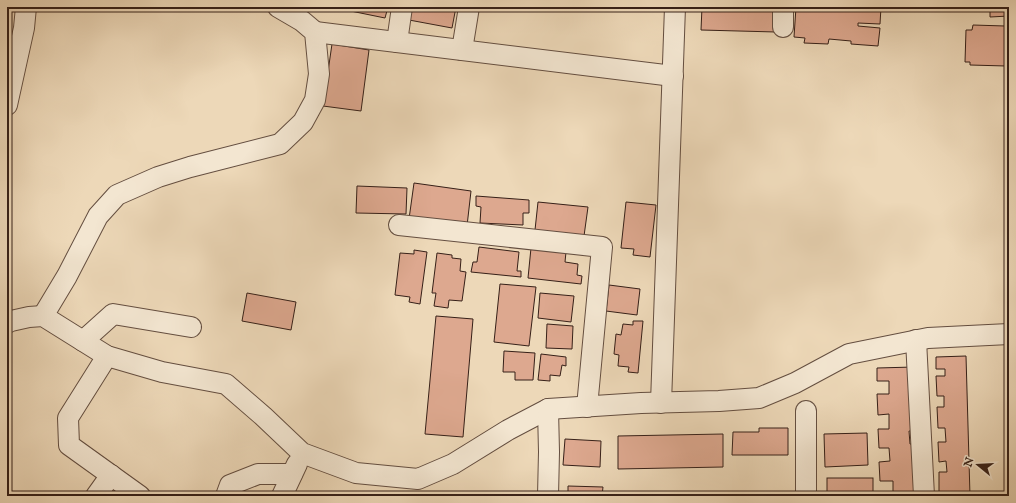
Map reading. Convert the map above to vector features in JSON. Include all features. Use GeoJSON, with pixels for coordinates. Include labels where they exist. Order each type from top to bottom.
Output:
{"type":"FeatureCollection","features":[{"type":"Feature","properties":{"kind":"street"},"geometry":{"type":"LineString","coordinates":[[7,105],[24,28],[26,7]]}},
{"type":"Feature","properties":{"kind":"street"},"geometry":{"type":"LineString","coordinates":[[397,42],[402,7]]}},
{"type":"Feature","properties":{"kind":"street"},"geometry":{"type":"LineString","coordinates":[[462,50],[469,7]]}},
{"type":"Feature","properties":{"kind":"street"},"geometry":{"type":"LineString","coordinates":[[661,403],[675,7]]}},
{"type":"Feature","properties":{"kind":"street"},"geometry":{"type":"LineString","coordinates":[[783,7],[783,27]]}},
{"type":"Feature","properties":{"kind":"street"},"geometry":{"type":"LineString","coordinates":[[282,8],[302,21],[315,32],[673,76]]}},
{"type":"Feature","properties":{"kind":"street"},"geometry":{"type":"LineString","coordinates":[[7,323],[36,317],[67,276],[98,216],[117,195],[158,177],[190,167],[280,144],[303,122],[315,100],[319,74],[315,32]]}},
{"type":"Feature","properties":{"kind":"street"},"geometry":{"type":"LineString","coordinates":[[399,226],[602,247],[587,407]]}},
{"type":"Feature","properties":{"kind":"street"},"geometry":{"type":"LineString","coordinates":[[7,307],[36,317],[83,341],[107,356],[162,372],[226,384],[302,453],[356,474],[418,479],[452,464],[508,430],[548,409],[641,403],[719,402],[759,398],[795,383],[849,354],[928,338],[1009,334]]}},
{"type":"Feature","properties":{"kind":"street"},"geometry":{"type":"LineString","coordinates":[[83,341],[113,314],[191,327]]}},
{"type":"Feature","properties":{"kind":"street"},"geometry":{"type":"LineString","coordinates":[[916,340],[924,496]]}},
{"type":"Feature","properties":{"kind":"street"},"geometry":{"type":"LineString","coordinates":[[107,356],[68,418],[69,445],[140,496]]}},
{"type":"Feature","properties":{"kind":"street"},"geometry":{"type":"LineString","coordinates":[[548,409],[548,496]]}},
{"type":"Feature","properties":{"kind":"street"},"geometry":{"type":"LineString","coordinates":[[806,412],[806,496]]}},
{"type":"Feature","properties":{"kind":"street"},"geometry":{"type":"LineString","coordinates":[[282,496],[302,453]]}},
{"type":"Feature","properties":{"kind":"street"},"geometry":{"type":"LineString","coordinates":[[226,496],[230,485],[258,474],[292,474]]}},
{"type":"Feature","properties":{"kind":"street"},"geometry":{"type":"LineString","coordinates":[[96,496],[111,475]]}},
{"type":"Feature","properties":{"kind":"building"},"geometry":{"type":"Polygon","coordinates":[[[336,7],[388,7],[385,18],[336,7]]]}},
{"type":"Feature","properties":{"kind":"building"},"geometry":{"type":"Polygon","coordinates":[[[412,7],[456,7],[452,28],[409,20],[412,7]]]}},
{"type":"Feature","properties":{"kind":"building"},"geometry":{"type":"Polygon","coordinates":[[[702,7],[777,7],[776,32],[701,30],[702,7]]]}},
{"type":"Feature","properties":{"kind":"building"},"geometry":{"type":"Polygon","coordinates":[[[796,7],[881,7],[880,24],[858,23],[858,26],[880,28],[878,46],[851,44],[851,41],[829,39],[828,44],[804,43],[805,38],[794,37],[796,7]]]}},
{"type":"Feature","properties":{"kind":"building"},"geometry":{"type":"Polygon","coordinates":[[[984,7],[1009,7],[1009,16],[990,17],[990,10],[984,10],[984,7]]]}},
{"type":"Feature","properties":{"kind":"building"},"geometry":{"type":"Polygon","coordinates":[[[973,25],[1005,26],[1005,30],[1009,30],[1009,61],[1006,61],[1006,66],[970,65],[970,62],[965,62],[966,30],[972,30],[973,25]]]}},
{"type":"Feature","properties":{"kind":"building"},"geometry":{"type":"Polygon","coordinates":[[[332,44],[369,50],[361,111],[323,106],[332,44]]]}},
{"type":"Feature","properties":{"kind":"building"},"geometry":{"type":"Polygon","coordinates":[[[414,183],[471,191],[467,226],[409,219],[414,183]]]}},
{"type":"Feature","properties":{"kind":"building"},"geometry":{"type":"Polygon","coordinates":[[[357,186],[407,188],[406,214],[356,213],[357,186]]]}},
{"type":"Feature","properties":{"kind":"building"},"geometry":{"type":"Polygon","coordinates":[[[476,196],[529,200],[529,213],[523,213],[523,225],[480,223],[481,207],[476,206],[476,196]]]}},
{"type":"Feature","properties":{"kind":"building"},"geometry":{"type":"Polygon","coordinates":[[[538,202],[588,207],[584,236],[535,230],[538,202]]]}},
{"type":"Feature","properties":{"kind":"building"},"geometry":{"type":"Polygon","coordinates":[[[626,202],[656,205],[650,257],[633,255],[634,249],[621,248],[626,202]]]}},
{"type":"Feature","properties":{"kind":"building"},"geometry":{"type":"Polygon","coordinates":[[[479,247],[519,252],[517,271],[521,271],[521,277],[471,272],[473,262],[477,262],[479,247]]]}},
{"type":"Feature","properties":{"kind":"building"},"geometry":{"type":"Polygon","coordinates":[[[531,248],[566,252],[565,262],[578,264],[577,275],[582,276],[581,284],[528,278],[531,248]]]}},
{"type":"Feature","properties":{"kind":"building"},"geometry":{"type":"Polygon","coordinates":[[[414,250],[427,252],[420,304],[409,302],[410,297],[395,295],[400,253],[414,254],[414,250]]]}},
{"type":"Feature","properties":{"kind":"building"},"geometry":{"type":"Polygon","coordinates":[[[437,253],[452,255],[452,258],[461,259],[460,271],[466,272],[462,301],[449,300],[448,308],[434,306],[436,293],[432,293],[437,253]]]}},
{"type":"Feature","properties":{"kind":"building"},"geometry":{"type":"Polygon","coordinates":[[[500,284],[536,287],[529,346],[494,342],[500,284]]]}},
{"type":"Feature","properties":{"kind":"building"},"geometry":{"type":"Polygon","coordinates":[[[609,285],[640,289],[637,315],[606,311],[609,285]]]}},
{"type":"Feature","properties":{"kind":"building"},"geometry":{"type":"Polygon","coordinates":[[[247,293],[296,302],[291,330],[242,321],[247,293]]]}},
{"type":"Feature","properties":{"kind":"building"},"geometry":{"type":"Polygon","coordinates":[[[540,293],[574,296],[571,322],[538,318],[540,293]]]}},
{"type":"Feature","properties":{"kind":"building"},"geometry":{"type":"Polygon","coordinates":[[[436,316],[473,319],[463,437],[425,434],[436,316]]]}},
{"type":"Feature","properties":{"kind":"building"},"geometry":{"type":"Polygon","coordinates":[[[633,321],[643,321],[638,373],[628,372],[629,367],[618,366],[619,355],[614,354],[616,334],[621,335],[623,324],[633,325],[633,321]]]}},
{"type":"Feature","properties":{"kind":"building"},"geometry":{"type":"Polygon","coordinates":[[[547,324],[573,326],[572,349],[546,348],[547,324]]]}},
{"type":"Feature","properties":{"kind":"building"},"geometry":{"type":"Polygon","coordinates":[[[504,351],[535,353],[533,380],[515,380],[515,372],[503,372],[504,351]]]}},
{"type":"Feature","properties":{"kind":"building"},"geometry":{"type":"Polygon","coordinates":[[[541,354],[566,357],[566,366],[562,365],[560,376],[550,375],[550,381],[538,380],[541,354]]]}},
{"type":"Feature","properties":{"kind":"building"},"geometry":{"type":"Polygon","coordinates":[[[966,356],[970,496],[939,495],[939,472],[947,472],[946,461],[939,462],[938,442],[946,442],[945,428],[938,428],[937,407],[944,407],[944,396],[937,396],[936,376],[945,376],[945,369],[936,369],[936,357],[966,356]]]}},
{"type":"Feature","properties":{"kind":"building"},"geometry":{"type":"Polygon","coordinates":[[[914,367],[916,431],[909,431],[910,444],[916,444],[918,496],[880,496],[893,495],[893,481],[880,481],[879,462],[890,461],[889,448],[879,448],[878,429],[889,429],[889,414],[878,415],[877,394],[889,394],[889,381],[877,381],[877,368],[914,367]]]}},
{"type":"Feature","properties":{"kind":"building"},"geometry":{"type":"Polygon","coordinates":[[[759,428],[788,428],[788,455],[732,455],[733,432],[759,432],[759,428]]]}},
{"type":"Feature","properties":{"kind":"building"},"geometry":{"type":"Polygon","coordinates":[[[867,433],[868,465],[825,467],[824,434],[867,433]]]}},
{"type":"Feature","properties":{"kind":"building"},"geometry":{"type":"Polygon","coordinates":[[[723,434],[723,467],[618,469],[618,436],[723,434]]]}},
{"type":"Feature","properties":{"kind":"building"},"geometry":{"type":"Polygon","coordinates":[[[565,439],[601,441],[600,467],[563,465],[565,439]]]}},
{"type":"Feature","properties":{"kind":"building"},"geometry":{"type":"Polygon","coordinates":[[[827,478],[873,478],[873,496],[827,496],[827,478]]]}},
{"type":"Feature","properties":{"kind":"building"},"geometry":{"type":"Polygon","coordinates":[[[568,486],[603,487],[602,496],[568,496],[568,486]]]}}]}
